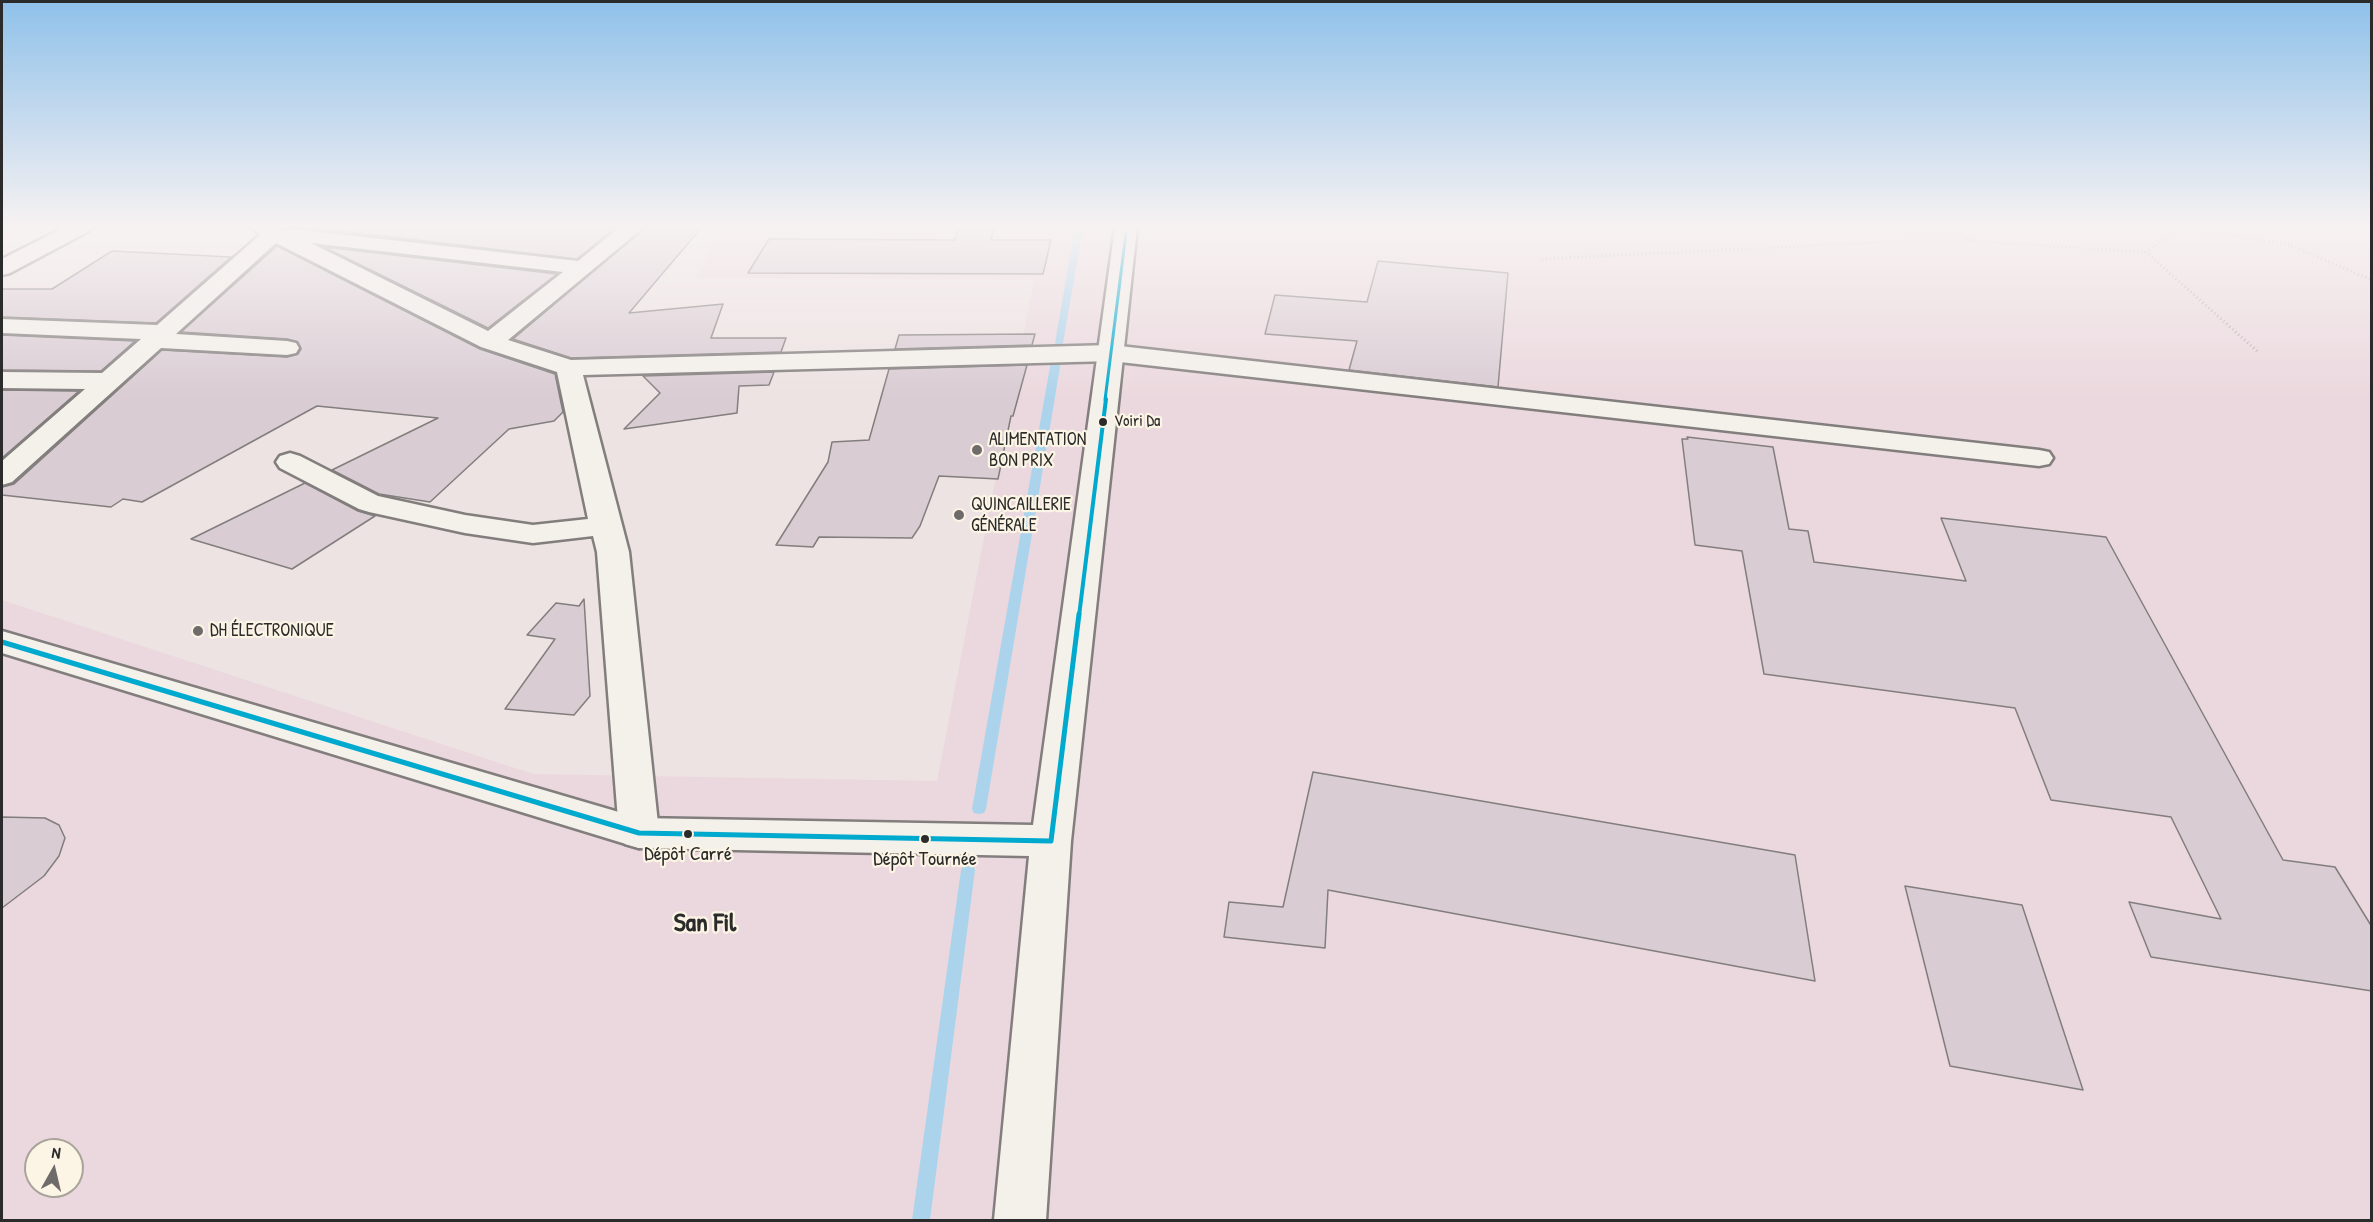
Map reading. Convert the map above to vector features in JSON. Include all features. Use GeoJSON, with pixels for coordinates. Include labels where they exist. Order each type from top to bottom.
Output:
{"type":"FeatureCollection","features":[{"type":"Feature","properties":{"kind":"street"},"geometry":{"type":"LineString","coordinates":[[2,476],[110,381],[213,284]]}},
{"type":"Feature","properties":{"kind":"street"},"geometry":{"type":"LineString","coordinates":[[374,284],[490,342],[568,368],[1111,353],[2038,458]]}},
{"type":"Feature","properties":{"kind":"street"},"geometry":{"type":"LineString","coordinates":[[490,342],[563,284]]}},
{"type":"Feature","properties":{"kind":"street"},"geometry":{"type":"LineString","coordinates":[[1020,1221],[1051,841],[1119,284]]}},
{"type":"Feature","properties":{"kind":"street"},"geometry":{"type":"LineString","coordinates":[[2,326],[288,348]]}},
{"type":"Feature","properties":{"kind":"street"},"geometry":{"type":"LineString","coordinates":[[568,368],[613,552],[639,833]]}},
{"type":"Feature","properties":{"kind":"street"},"geometry":{"type":"LineString","coordinates":[[2,380],[110,381]]}},
{"type":"Feature","properties":{"kind":"street"},"geometry":{"type":"LineString","coordinates":[[290,462],[369,503],[465,524],[533,534],[605,526]]}},
{"type":"Feature","properties":{"kind":"street"},"geometry":{"type":"LineString","coordinates":[[2,642],[639,833],[1051,841]]}},
{"type":"Feature","properties":{"kind":"path"},"geometry":{"type":"LineString","coordinates":[[2182,284],[2257,351]]}},
{"type":"Feature","properties":{"kind":"shaded area"},"geometry":{"type":"Polygon","coordinates":[[[1033,284],[2371,284],[2371,1220],[2,1220],[2,600],[533,774],[937,781],[1033,284]]]}},
{"type":"Feature","properties":{"kind":"building"},"geometry":{"type":"Polygon","coordinates":[[[60,284],[200,284],[156,323],[2,317],[2,289],[52,289],[60,284]]]}},
{"type":"Feature","properties":{"kind":"building"},"geometry":{"type":"Polygon","coordinates":[[[235,284],[352,284],[480,349],[555,374],[563,412],[554,421],[509,429],[430,502],[379,494],[332,470],[438,418],[317,406],[142,502],[123,499],[111,507],[2,495],[2,487],[14,484],[162,350],[287,357],[298,354],[301,349],[298,342],[287,339],[181,332],[235,284]]]}},
{"type":"Feature","properties":{"kind":"building"},"geometry":{"type":"Polygon","coordinates":[[[399,284],[544,284],[488,328],[399,284]]]}},
{"type":"Feature","properties":{"kind":"building"},"geometry":{"type":"Polygon","coordinates":[[[578,284],[654,284],[629,313],[723,304],[711,338],[786,338],[781,352],[571,358],[513,339],[578,284]]]}},
{"type":"Feature","properties":{"kind":"building"},"geometry":{"type":"Polygon","coordinates":[[[1372,284],[1507,284],[1498,387],[1349,370],[1357,341],[1265,334],[1275,295],[1367,302],[1372,284]]]}},
{"type":"Feature","properties":{"kind":"building"},"geometry":{"type":"Polygon","coordinates":[[[1035,334],[1032,345],[895,349],[899,335],[1035,334]]]}},
{"type":"Feature","properties":{"kind":"building"},"geometry":{"type":"Polygon","coordinates":[[[2,335],[135,341],[101,371],[2,370],[2,335]]]}},
{"type":"Feature","properties":{"kind":"building"},"geometry":{"type":"Polygon","coordinates":[[[1027,365],[1013,416],[1011,416],[998,479],[939,476],[920,526],[912,538],[819,537],[813,547],[776,545],[828,462],[832,442],[869,440],[889,369],[1027,365]]]}},
{"type":"Feature","properties":{"kind":"building"},"geometry":{"type":"Polygon","coordinates":[[[774,372],[769,385],[739,386],[737,413],[624,429],[660,393],[643,376],[774,372]]]}},
{"type":"Feature","properties":{"kind":"building"},"geometry":{"type":"Polygon","coordinates":[[[2,390],[79,391],[2,458],[2,390]]]}},
{"type":"Feature","properties":{"kind":"building"},"geometry":{"type":"Polygon","coordinates":[[[1687,437],[1773,447],[1789,529],[1808,531],[1814,562],[1966,581],[1941,518],[2106,537],[2283,860],[2335,867],[2372,927],[2372,991],[2151,957],[2129,902],[2221,919],[2171,817],[2051,800],[2015,708],[1764,674],[1742,551],[1695,545],[1682,439],[1688,439],[1687,437]]]}},
{"type":"Feature","properties":{"kind":"building"},"geometry":{"type":"Polygon","coordinates":[[[305,483],[358,511],[375,516],[292,569],[191,539],[305,483]]]}},
{"type":"Feature","properties":{"kind":"building"},"geometry":{"type":"Polygon","coordinates":[[[584,599],[590,696],[574,715],[505,709],[555,639],[527,635],[556,603],[579,606],[584,599]]]}},
{"type":"Feature","properties":{"kind":"building"},"geometry":{"type":"Polygon","coordinates":[[[1313,772],[1795,855],[1815,981],[1328,890],[1325,948],[1224,937],[1229,902],[1283,907],[1313,772]]]}},
{"type":"Feature","properties":{"kind":"building"},"geometry":{"type":"Polygon","coordinates":[[[2,817],[45,818],[59,825],[65,838],[59,856],[44,876],[2,908],[2,817]]]}},
{"type":"Feature","properties":{"kind":"building"},"geometry":{"type":"Polygon","coordinates":[[[1905,886],[2022,905],[2083,1090],[1950,1066],[1905,886]]]}},
{"type":"Feature","properties":{"kind":"waterway"},"geometry":{"type":"LineString","coordinates":[[1059,343],[1069,284]]}},
{"type":"Feature","properties":{"kind":"waterway"},"geometry":{"type":"LineString","coordinates":[[979,809],[1056,361]]}},
{"type":"Feature","properties":{"kind":"waterway"},"geometry":{"type":"LineString","coordinates":[[921,1220],[968,870]]}},
{"type":"Feature","properties":{"kind":"transit line"},"geometry":{"type":"LineString","coordinates":[[1051,841],[1120,284]]}},
{"type":"Feature","properties":{"kind":"transit line"},"geometry":{"type":"LineString","coordinates":[[2,642],[639,833],[1051,841]]}},
{"type":"Feature","properties":{"kind":"place","name":"Voiri Da"},"geometry":{"type":"Point","coordinates":[1103,422]}},
{"type":"Feature","properties":{"kind":"place","name":"ALIMENTATION BON PRIX"},"geometry":{"type":"Point","coordinates":[977,450]}},
{"type":"Feature","properties":{"kind":"place","name":"QUINCAILLERIE GÉNÉRALE"},"geometry":{"type":"Point","coordinates":[959,515]}},
{"type":"Feature","properties":{"kind":"place","name":"DH ÉLECTRONIQUE"},"geometry":{"type":"Point","coordinates":[198,631]}},
{"type":"Feature","properties":{"kind":"place","name":"Dépôt Carré"},"geometry":{"type":"Point","coordinates":[688,834]}},
{"type":"Feature","properties":{"kind":"place","name":"Dépôt Tournée"},"geometry":{"type":"Point","coordinates":[925,839]}},
{"type":"Feature","properties":{"kind":"district","name":"San Fil"},"geometry":{"type":"Point","coordinates":[705,924]}}]}
